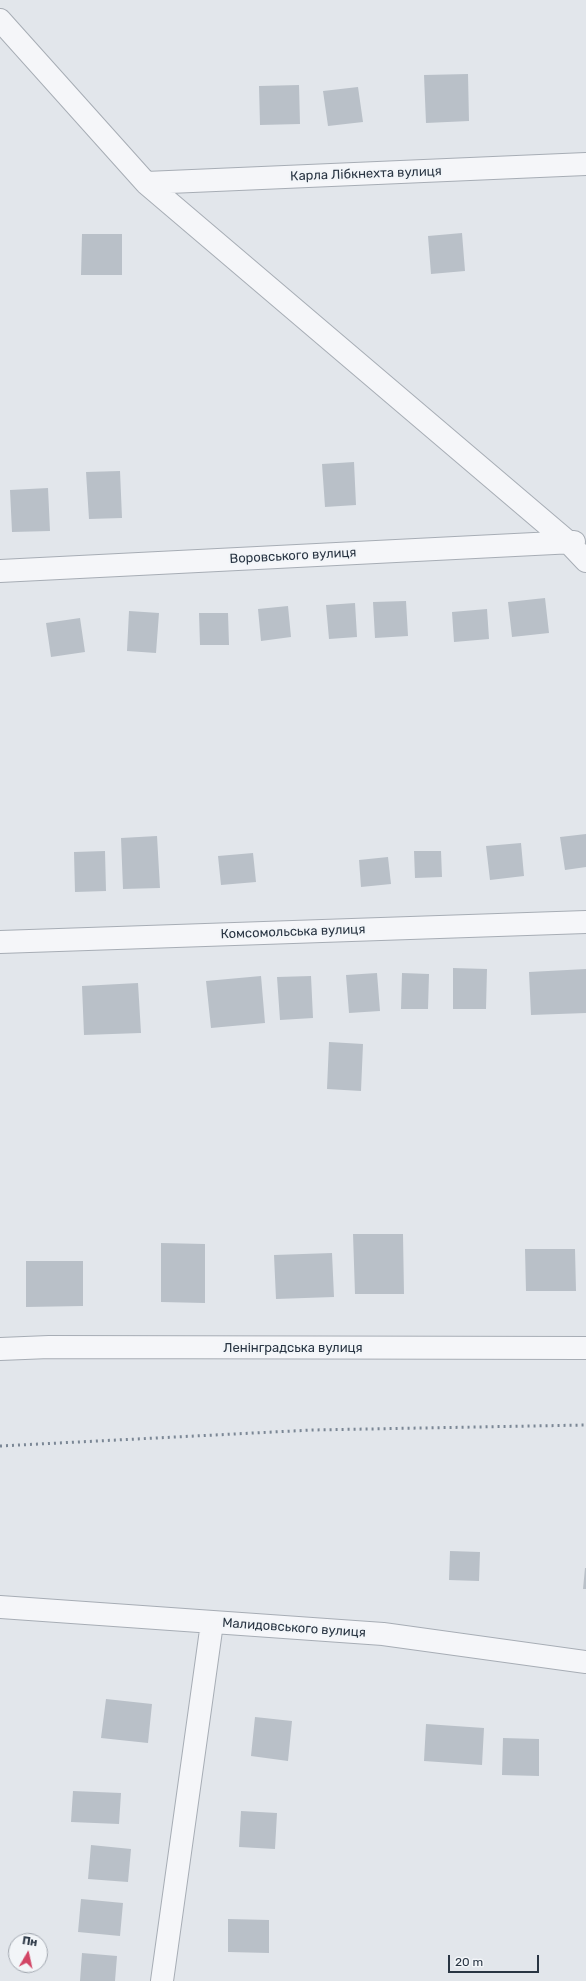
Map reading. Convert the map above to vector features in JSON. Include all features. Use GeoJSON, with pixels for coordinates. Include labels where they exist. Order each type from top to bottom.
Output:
{"type":"FeatureCollection","features":[{"type":"Feature","properties":{"kind":"street"},"geometry":{"type":"LineString","coordinates":[[0,20],[146,183],[577,542],[586,561]]}},
{"type":"Feature","properties":{"kind":"street","name":"Карла Лібкнехта вулиця"},"geometry":{"type":"LineString","coordinates":[[146,183],[586,164]]}},
{"type":"Feature","properties":{"kind":"street","name":"Воровського вулиця"},"geometry":{"type":"LineString","coordinates":[[0,571],[577,542]]}},
{"type":"Feature","properties":{"kind":"street","name":"Комсомольська вулиця"},"geometry":{"type":"LineString","coordinates":[[0,942],[586,922]]}},
{"type":"Feature","properties":{"kind":"street","name":"Ленінградська вулиця"},"geometry":{"type":"LineString","coordinates":[[0,1349],[49,1347],[586,1348]]}},
{"type":"Feature","properties":{"kind":"street","name":"Малидовського вулиця"},"geometry":{"type":"LineString","coordinates":[[0,1607],[383,1634],[586,1662]]}},
{"type":"Feature","properties":{"kind":"street"},"geometry":{"type":"LineString","coordinates":[[162,1981],[212,1623]]}},
{"type":"Feature","properties":{"kind":"building"},"geometry":{"type":"Polygon","coordinates":[[[468,74],[469,121],[426,123],[424,75],[468,74]]]}},
{"type":"Feature","properties":{"kind":"building"},"geometry":{"type":"Polygon","coordinates":[[[299,85],[300,124],[260,125],[259,86],[299,85]]]}},
{"type":"Feature","properties":{"kind":"building"},"geometry":{"type":"Polygon","coordinates":[[[358,87],[363,122],[328,126],[323,91],[358,87]]]}},
{"type":"Feature","properties":{"kind":"building"},"geometry":{"type":"Polygon","coordinates":[[[462,233],[465,271],[431,274],[428,236],[462,233]]]}},
{"type":"Feature","properties":{"kind":"building"},"geometry":{"type":"Polygon","coordinates":[[[82,234],[122,234],[122,275],[81,275],[82,234]]]}},
{"type":"Feature","properties":{"kind":"building"},"geometry":{"type":"Polygon","coordinates":[[[354,462],[356,505],[325,507],[322,464],[354,462]]]}},
{"type":"Feature","properties":{"kind":"building"},"geometry":{"type":"Polygon","coordinates":[[[120,471],[122,518],[89,519],[86,472],[120,471]]]}},
{"type":"Feature","properties":{"kind":"building"},"geometry":{"type":"Polygon","coordinates":[[[48,488],[50,531],[12,532],[10,490],[48,488]]]}},
{"type":"Feature","properties":{"kind":"building"},"geometry":{"type":"Polygon","coordinates":[[[545,598],[549,633],[512,637],[508,602],[545,598]]]}},
{"type":"Feature","properties":{"kind":"building"},"geometry":{"type":"Polygon","coordinates":[[[406,601],[408,636],[375,638],[373,602],[406,601]]]}},
{"type":"Feature","properties":{"kind":"building"},"geometry":{"type":"Polygon","coordinates":[[[355,603],[357,637],[329,639],[326,605],[355,603]]]}},
{"type":"Feature","properties":{"kind":"building"},"geometry":{"type":"Polygon","coordinates":[[[288,606],[291,637],[261,641],[258,609],[288,606]]]}},
{"type":"Feature","properties":{"kind":"building"},"geometry":{"type":"Polygon","coordinates":[[[487,609],[489,639],[454,642],[452,612],[487,609]]]}},
{"type":"Feature","properties":{"kind":"building"},"geometry":{"type":"Polygon","coordinates":[[[129,611],[159,613],[156,653],[127,651],[129,611]]]}},
{"type":"Feature","properties":{"kind":"building"},"geometry":{"type":"Polygon","coordinates":[[[199,613],[228,613],[229,645],[200,645],[199,613]]]}},
{"type":"Feature","properties":{"kind":"building"},"geometry":{"type":"Polygon","coordinates":[[[80,618],[85,652],[51,657],[46,623],[80,618]]]}},
{"type":"Feature","properties":{"kind":"building"},"geometry":{"type":"Polygon","coordinates":[[[586,834],[586,867],[565,870],[560,837],[586,834]]]}},
{"type":"Feature","properties":{"kind":"building"},"geometry":{"type":"Polygon","coordinates":[[[157,836],[160,888],[123,889],[121,838],[157,836]]]}},
{"type":"Feature","properties":{"kind":"building"},"geometry":{"type":"Polygon","coordinates":[[[521,843],[524,876],[490,880],[486,846],[521,843]]]}},
{"type":"Feature","properties":{"kind":"building"},"geometry":{"type":"Polygon","coordinates":[[[105,851],[106,891],[75,892],[74,852],[105,851]]]}},
{"type":"Feature","properties":{"kind":"building"},"geometry":{"type":"Polygon","coordinates":[[[414,851],[441,851],[442,877],[415,878],[414,851]]]}},
{"type":"Feature","properties":{"kind":"building"},"geometry":{"type":"Polygon","coordinates":[[[253,853],[256,882],[221,885],[218,856],[253,853]]]}},
{"type":"Feature","properties":{"kind":"building"},"geometry":{"type":"Polygon","coordinates":[[[388,857],[391,884],[361,887],[359,860],[388,857]]]}},
{"type":"Feature","properties":{"kind":"building"},"geometry":{"type":"Polygon","coordinates":[[[453,968],[487,969],[486,1009],[453,1009],[453,968]]]}},
{"type":"Feature","properties":{"kind":"building"},"geometry":{"type":"Polygon","coordinates":[[[586,969],[586,1013],[531,1015],[529,972],[586,969]]]}},
{"type":"Feature","properties":{"kind":"building"},"geometry":{"type":"Polygon","coordinates":[[[377,973],[380,1011],[349,1013],[346,975],[377,973]]]}},
{"type":"Feature","properties":{"kind":"building"},"geometry":{"type":"Polygon","coordinates":[[[402,973],[429,974],[428,1009],[401,1009],[402,973]]]}},
{"type":"Feature","properties":{"kind":"building"},"geometry":{"type":"Polygon","coordinates":[[[261,976],[265,1023],[211,1028],[206,981],[261,976]]]}},
{"type":"Feature","properties":{"kind":"building"},"geometry":{"type":"Polygon","coordinates":[[[311,976],[313,1018],[280,1020],[277,977],[311,976]]]}},
{"type":"Feature","properties":{"kind":"building"},"geometry":{"type":"Polygon","coordinates":[[[138,983],[141,1033],[84,1035],[82,986],[138,983]]]}},
{"type":"Feature","properties":{"kind":"building"},"geometry":{"type":"Polygon","coordinates":[[[329,1042],[363,1044],[361,1091],[327,1089],[329,1042]]]}},
{"type":"Feature","properties":{"kind":"building"},"geometry":{"type":"Polygon","coordinates":[[[353,1234],[403,1234],[404,1294],[355,1294],[353,1234]]]}},
{"type":"Feature","properties":{"kind":"building"},"geometry":{"type":"Polygon","coordinates":[[[161,1243],[205,1244],[205,1303],[161,1302],[161,1243]]]}},
{"type":"Feature","properties":{"kind":"building"},"geometry":{"type":"Polygon","coordinates":[[[525,1249],[575,1249],[576,1291],[526,1291],[525,1249]]]}},
{"type":"Feature","properties":{"kind":"building"},"geometry":{"type":"Polygon","coordinates":[[[332,1253],[334,1297],[276,1299],[274,1255],[332,1253]]]}},
{"type":"Feature","properties":{"kind":"building"},"geometry":{"type":"Polygon","coordinates":[[[26,1261],[83,1261],[83,1306],[26,1307],[26,1261]]]}},
{"type":"Feature","properties":{"kind":"building"},"geometry":{"type":"Polygon","coordinates":[[[450,1551],[480,1552],[479,1581],[449,1580],[450,1551]]]}},
{"type":"Feature","properties":{"kind":"building"},"geometry":{"type":"Polygon","coordinates":[[[585,1568],[586,1589],[583,1589],[585,1568]]]}},
{"type":"Feature","properties":{"kind":"building"},"geometry":{"type":"Polygon","coordinates":[[[106,1699],[152,1704],[148,1743],[101,1738],[106,1699]]]}},
{"type":"Feature","properties":{"kind":"building"},"geometry":{"type":"Polygon","coordinates":[[[255,1717],[292,1721],[288,1761],[251,1756],[255,1717]]]}},
{"type":"Feature","properties":{"kind":"building"},"geometry":{"type":"Polygon","coordinates":[[[426,1724],[484,1728],[482,1765],[424,1761],[426,1724]]]}},
{"type":"Feature","properties":{"kind":"building"},"geometry":{"type":"Polygon","coordinates":[[[503,1738],[539,1739],[539,1776],[502,1775],[503,1738]]]}},
{"type":"Feature","properties":{"kind":"building"},"geometry":{"type":"Polygon","coordinates":[[[73,1791],[121,1793],[119,1824],[71,1822],[73,1791]]]}},
{"type":"Feature","properties":{"kind":"building"},"geometry":{"type":"Polygon","coordinates":[[[241,1811],[277,1813],[275,1849],[239,1847],[241,1811]]]}},
{"type":"Feature","properties":{"kind":"building"},"geometry":{"type":"Polygon","coordinates":[[[91,1845],[131,1849],[128,1882],[88,1879],[91,1845]]]}},
{"type":"Feature","properties":{"kind":"building"},"geometry":{"type":"Polygon","coordinates":[[[81,1899],[123,1903],[120,1936],[78,1932],[81,1899]]]}},
{"type":"Feature","properties":{"kind":"building"},"geometry":{"type":"Polygon","coordinates":[[[228,1919],[269,1920],[269,1953],[228,1952],[228,1919]]]}},
{"type":"Feature","properties":{"kind":"building"},"geometry":{"type":"Polygon","coordinates":[[[82,1953],[117,1956],[115,1981],[80,1981],[82,1953]]]}},
{"type":"Feature","properties":{"kind":"railway"},"geometry":{"type":"LineString","coordinates":[[0,1446],[312,1430],[586,1425]]}}]}
